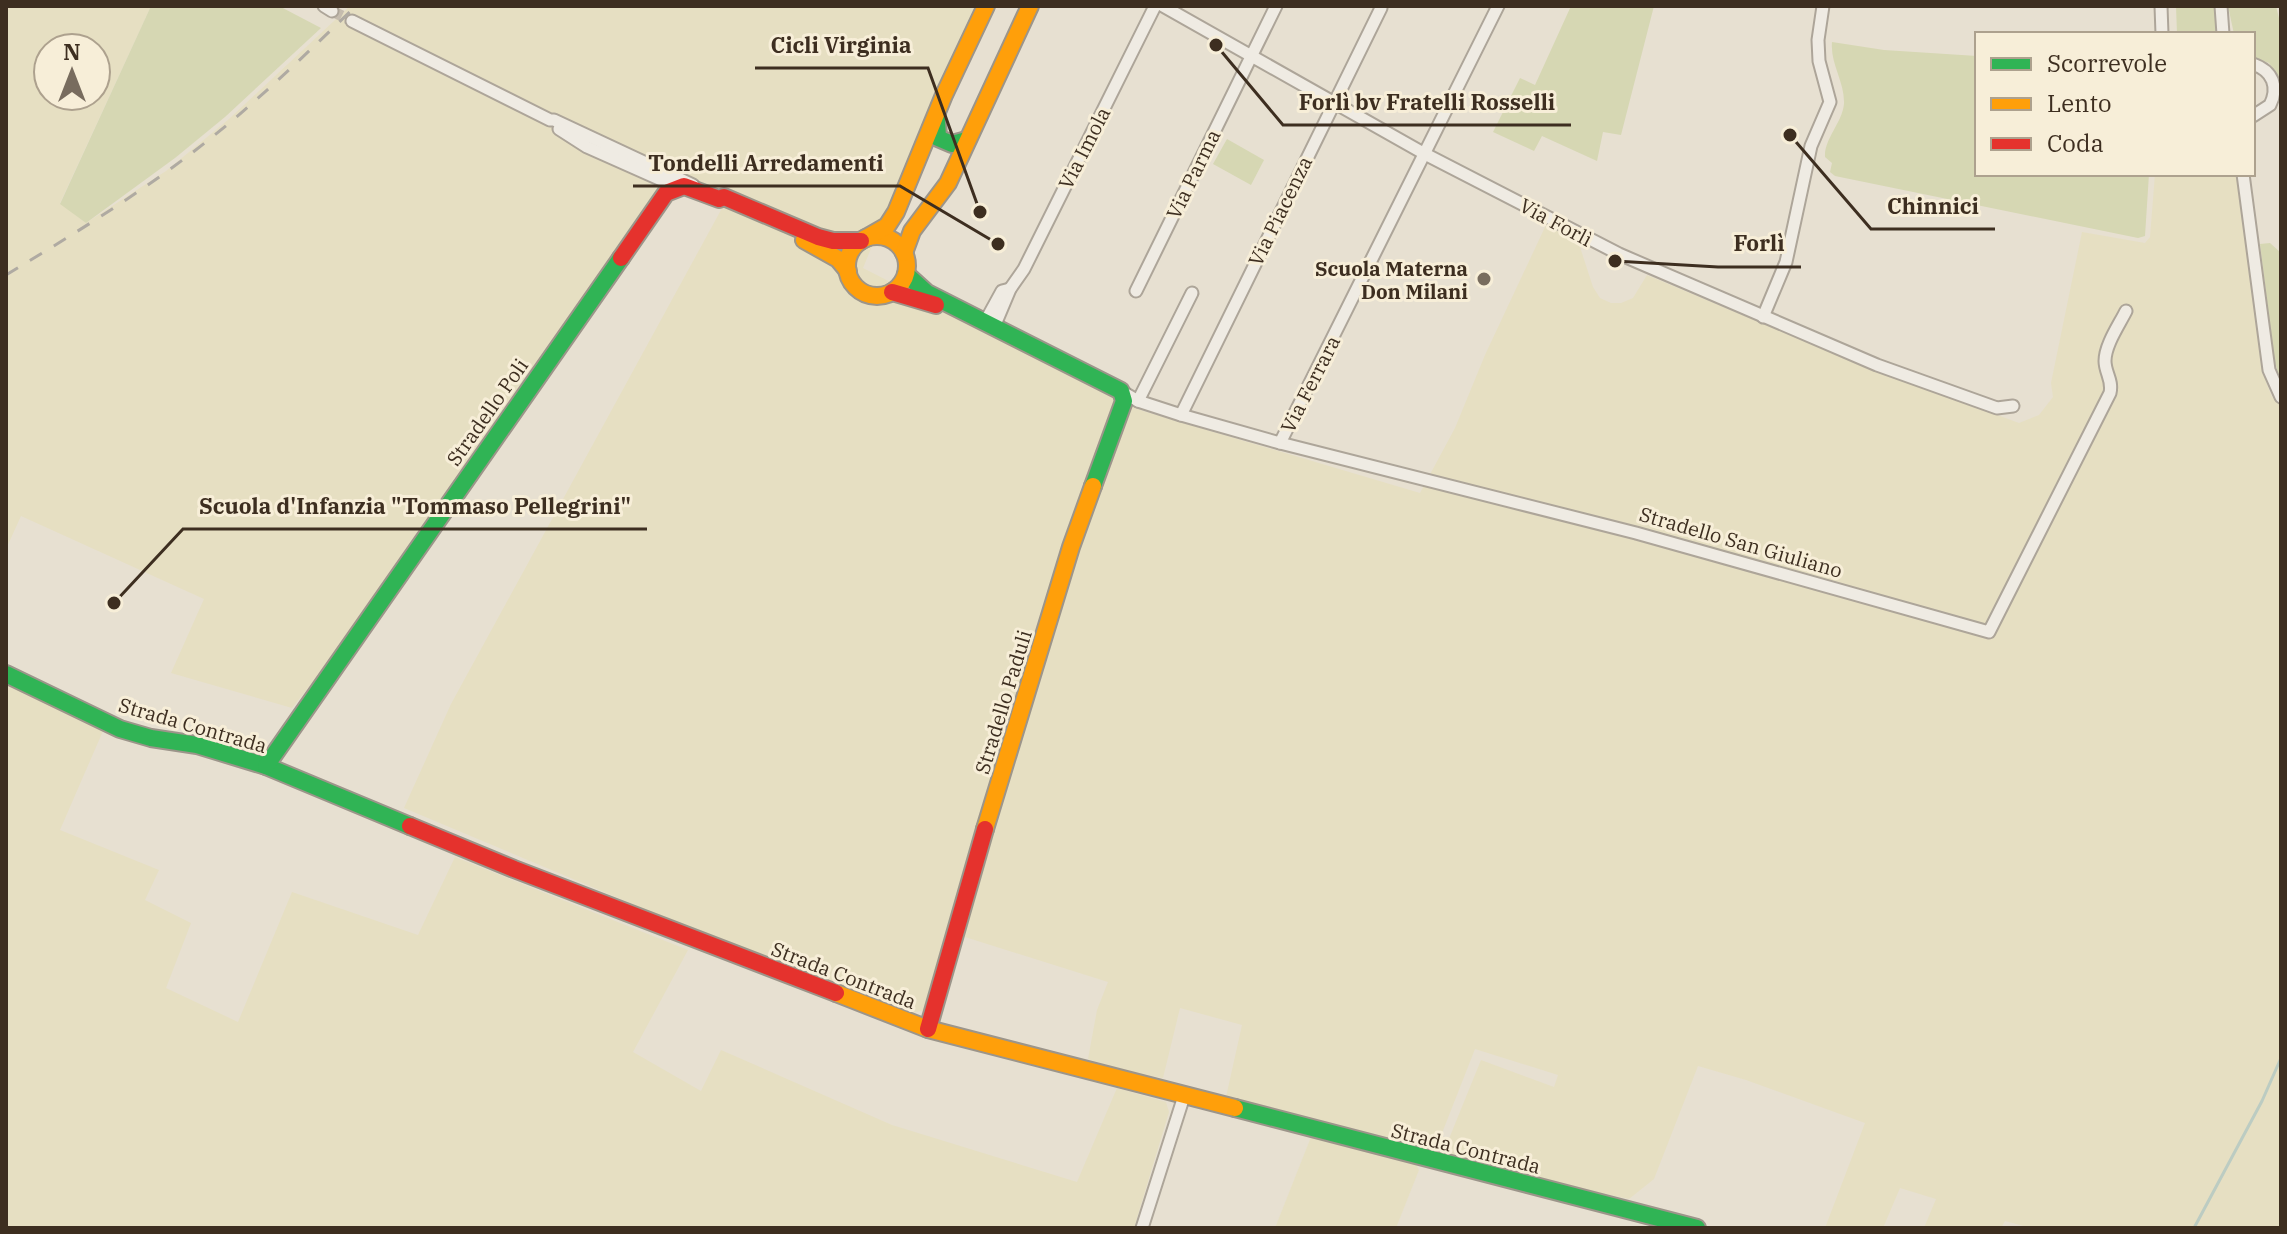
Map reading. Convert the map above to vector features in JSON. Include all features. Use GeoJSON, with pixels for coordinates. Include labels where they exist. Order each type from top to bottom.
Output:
{"type":"FeatureCollection","features":[{"type":"Feature","properties":{"kind":"street"},"geometry":{"type":"LineString","coordinates":[[848,271],[850,253],[863,239],[887,226],[896,212],[944,95],[986,6]]}},
{"type":"Feature","properties":{"kind":"street"},"geometry":{"type":"LineString","coordinates":[[550,120],[552,125],[587,147],[632,168],[784,229],[828,253],[848,271],[853,284],[867,294],[881,295],[892,292],[906,274],[904,253],[912,231],[948,183],[1019,29],[1025,28],[1033,6]]}},
{"type":"Feature","properties":{"kind":"street","name":"Via Imola"},"geometry":{"type":"LineString","coordinates":[[983,322],[1024,269],[1155,6]]}},
{"type":"Feature","properties":{"kind":"street","name":"Via Forlì"},"geometry":{"type":"LineString","coordinates":[[1163,6],[1425,154],[1610,250],[1877,365],[1997,408],[2013,406]]}},
{"type":"Feature","properties":{"kind":"street","name":"Via Parma"},"geometry":{"type":"LineString","coordinates":[[1136,291],[1276,6]]}},
{"type":"Feature","properties":{"kind":"street","name":"Via Ferrara"},"geometry":{"type":"LineString","coordinates":[[1280,443],[1498,6]]}},
{"type":"Feature","properties":{"kind":"street"},"geometry":{"type":"LineString","coordinates":[[1763,317],[1786,262],[1811,146],[1830,102],[1819,61],[1818,40],[1823,6]]}},
{"type":"Feature","properties":{"kind":"street"},"geometry":{"type":"LineString","coordinates":[[2161,6],[2162,32]]}},
{"type":"Feature","properties":{"kind":"street"},"geometry":{"type":"LineString","coordinates":[[2221,6],[2225,32]]}},
{"type":"Feature","properties":{"kind":"street","name":"Via Piacenza"},"geometry":{"type":"LineString","coordinates":[[1181,415],[1381,8]]}},
{"type":"Feature","properties":{"kind":"street"},"geometry":{"type":"LineString","coordinates":[[352,21],[550,120],[818,237],[833,241],[888,238],[904,253]]}},
{"type":"Feature","properties":{"kind":"street"},"geometry":{"type":"LineString","coordinates":[[2255,65],[2268,72],[2278,89],[2275,106],[2255,116]]}},
{"type":"Feature","properties":{"kind":"street"},"geometry":{"type":"LineString","coordinates":[[944,95],[936,125],[938,138],[952,144],[967,140]]}},
{"type":"Feature","properties":{"kind":"street"},"geometry":{"type":"LineString","coordinates":[[604,145],[608,151],[630,163],[632,168]]}},
{"type":"Feature","properties":{"kind":"street"},"geometry":{"type":"LineString","coordinates":[[651,176],[656,183],[659,200]]}},
{"type":"Feature","properties":{"kind":"street"},"geometry":{"type":"LineString","coordinates":[[2243,176],[2269,370],[2281,397]]}},
{"type":"Feature","properties":{"kind":"street"},"geometry":{"type":"LineString","coordinates":[[677,187],[684,186],[719,199],[724,197]]}},
{"type":"Feature","properties":{"kind":"street","name":"Stradello Poli"},"geometry":{"type":"LineString","coordinates":[[266,766],[659,200],[677,187]]}},
{"type":"Feature","properties":{"kind":"street","name":"Stradello San Giuliano"},"geometry":{"type":"LineString","coordinates":[[906,274],[927,293],[1138,401],[1280,443],[1636,533],[1989,632],[2110,393],[2111,379],[2105,367],[2105,356],[2126,311]]}},
{"type":"Feature","properties":{"kind":"street","name":"Stradello San Giuliano"},"geometry":{"type":"LineString","coordinates":[[892,292],[983,322]]}},
{"type":"Feature","properties":{"kind":"street"},"geometry":{"type":"LineString","coordinates":[[1138,401],[1192,293]]}},
{"type":"Feature","properties":{"kind":"street","name":"Stradello Paduli"},"geometry":{"type":"LineString","coordinates":[[928,1029],[968,883],[1071,547],[1123,409],[1121,391]]}},
{"type":"Feature","properties":{"kind":"street","name":"Strada Contrada"},"geometry":{"type":"LineString","coordinates":[[6,674],[120,729],[151,738],[197,745],[266,766],[514,869],[928,1029],[1697,1228]]}},
{"type":"Feature","properties":{"kind":"street"},"geometry":{"type":"LineString","coordinates":[[1142,1228],[1184,1096]]}},
{"type":"Feature","properties":{"kind":"shaded area"},"geometry":{"type":"Polygon","coordinates":[[[6,6],[151,6],[112,90],[112,32],[32,32],[32,112],[102,112],[60,203],[86,223],[166,171],[229,119],[350,6],[975,6],[863,268],[1143,411],[1420,493],[1455,428],[1485,355],[1546,225],[1574,240],[1580,247],[1593,287],[1600,298],[1611,303],[1633,298],[1647,275],[1859,364],[2019,423],[2039,415],[2053,397],[2051,383],[2082,232],[2145,243],[2150,237],[2155,176],[2237,176],[2266,382],[2272,397],[2281,406],[2281,1228],[2031,1228],[2005,1221],[2001,1228],[1924,1228],[1936,1199],[1900,1188],[1883,1228],[1825,1228],[1865,1123],[1698,1066],[1654,1179],[1629,1199],[1527,1177],[1442,1156],[1481,1060],[1554,1087],[1558,1075],[1475,1049],[1435,1151],[1226,1097],[1242,1025],[1180,1008],[1163,1078],[1124,1071],[1088,1059],[1097,1010],[1108,982],[946,931],[926,1010],[911,1013],[697,931],[404,808],[451,704],[721,210],[664,188],[346,641],[292,708],[171,673],[204,599],[21,516],[6,549],[6,6]]]}},
{"type":"Feature","properties":{"kind":"shaded area"},"geometry":{"type":"Polygon","coordinates":[[[6,681],[103,731],[60,830],[159,870],[145,900],[191,923],[166,988],[238,1022],[292,892],[418,935],[455,857],[688,950],[633,1052],[701,1091],[721,1050],[892,1125],[1077,1182],[1117,1088],[1166,1102],[1169,1112],[1134,1228],[6,1228],[6,681]]]}},
{"type":"Feature","properties":{"kind":"shaded area"},"geometry":{"type":"Polygon","coordinates":[[[1311,1137],[1415,1163],[1419,1170],[1396,1228],[1275,1228],[1311,1137]]]}},
{"type":"Feature","properties":{"kind":"green space"},"geometry":{"type":"Polygon","coordinates":[[[151,6],[279,6],[321,28],[225,117],[86,223],[60,204],[102,112],[112,112],[112,91],[151,6]]]}},
{"type":"Feature","properties":{"kind":"green space"},"geometry":{"type":"Polygon","coordinates":[[[1571,6],[1654,6],[1621,135],[1603,132],[1597,161],[1542,136],[1534,151],[1493,132],[1520,78],[1535,85],[1571,6]]]}},
{"type":"Feature","properties":{"kind":"green space"},"geometry":{"type":"Polygon","coordinates":[[[2176,6],[2215,6],[2219,32],[2177,32],[2176,6]]]}},
{"type":"Feature","properties":{"kind":"green space"},"geometry":{"type":"Polygon","coordinates":[[[2228,6],[2276,6],[2281,26],[2281,81],[2269,63],[2255,58],[2255,32],[2234,32],[2228,6]]]}},
{"type":"Feature","properties":{"kind":"green space"},"geometry":{"type":"Polygon","coordinates":[[[1832,42],[1884,50],[1975,56],[1975,176],[2149,176],[2145,236],[2138,238],[1835,176],[1830,172],[1832,163],[1825,157],[1825,150],[1844,104],[1832,42]]]}},
{"type":"Feature","properties":{"kind":"green space"},"geometry":{"type":"Polygon","coordinates":[[[1227,139],[1264,160],[1251,185],[1213,164],[1227,139]]]}},
{"type":"Feature","properties":{"kind":"green space"},"geometry":{"type":"Polygon","coordinates":[[[2270,243],[2281,253],[2281,383],[2274,359],[2260,244],[2270,243]]]}},
{"type":"Feature","properties":{"kind":"waterway"},"geometry":{"type":"LineString","coordinates":[[2194,1228],[2262,1101],[2281,1058]]}},
{"type":"Feature","properties":{"kind":"tunnel"},"geometry":{"type":"LineString","coordinates":[[332,11],[352,21]]}},
{"type":"Feature","properties":{"kind":"railway"},"geometry":{"type":"LineString","coordinates":[[6,275],[133,195],[206,142],[264,93],[356,6]]}},
{"type":"Feature","properties":{"kind":"traffic: fast"},"geometry":{"type":"LineString","coordinates":[[937,120],[938,138],[952,144],[967,140]]}},
{"type":"Feature","properties":{"kind":"traffic: fast"},"geometry":{"type":"LineString","coordinates":[[266,766],[621,258]]}},
{"type":"Feature","properties":{"kind":"traffic: fast"},"geometry":{"type":"LineString","coordinates":[[906,274],[927,293],[1121,391],[1124,401],[1093,486]]}},
{"type":"Feature","properties":{"kind":"traffic: fast"},"geometry":{"type":"LineString","coordinates":[[6,674],[120,729],[151,738],[197,745],[266,766],[410,826]]}},
{"type":"Feature","properties":{"kind":"traffic: fast"},"geometry":{"type":"LineString","coordinates":[[1235,1108],[1697,1228]]}},
{"type":"Feature","properties":{"kind":"traffic: slow"},"geometry":{"type":"LineString","coordinates":[[866,238],[887,226],[896,212],[944,95],[986,6]]}},
{"type":"Feature","properties":{"kind":"traffic: slow"},"geometry":{"type":"LineString","coordinates":[[904,253],[912,231],[948,183],[1030,6]]}},
{"type":"Feature","properties":{"kind":"traffic: slow"},"geometry":{"type":"LineString","coordinates":[[877,236],[898,245],[907,266],[898,287],[877,296],[856,287],[847,266],[856,245],[877,236]]}},
{"type":"Feature","properties":{"kind":"traffic: slow"},"geometry":{"type":"LineString","coordinates":[[804,240],[838,259],[848,271]]}},
{"type":"Feature","properties":{"kind":"traffic: slow"},"geometry":{"type":"LineString","coordinates":[[985,829],[1071,547],[1093,486]]}},
{"type":"Feature","properties":{"kind":"traffic: slow"},"geometry":{"type":"LineString","coordinates":[[836,993],[928,1029],[1235,1108]]}},
{"type":"Feature","properties":{"kind":"traffic: jam"},"geometry":{"type":"LineString","coordinates":[[621,258],[666,193],[684,186],[719,199],[724,197],[818,237],[833,241],[861,241]]}},
{"type":"Feature","properties":{"kind":"traffic: jam"},"geometry":{"type":"LineString","coordinates":[[892,292],[936,305]]}},
{"type":"Feature","properties":{"kind":"traffic: jam"},"geometry":{"type":"LineString","coordinates":[[410,826],[836,993]]}},
{"type":"Feature","properties":{"kind":"traffic: jam"},"geometry":{"type":"LineString","coordinates":[[928,1029],[985,829]]}},
{"type":"Feature","properties":{"kind":"place","name":"Forlì bv Fratelli Rosselli"},"geometry":{"type":"Point","coordinates":[1216,45]}},
{"type":"Feature","properties":{"kind":"place","name":"Chinnici"},"geometry":{"type":"Point","coordinates":[1790,135]}},
{"type":"Feature","properties":{"kind":"place","name":"Cicli Virginia"},"geometry":{"type":"Point","coordinates":[980,212]}},
{"type":"Feature","properties":{"kind":"place","name":"Tondelli Arredamenti"},"geometry":{"type":"Point","coordinates":[998,244]}},
{"type":"Feature","properties":{"kind":"place","name":"Forlì"},"geometry":{"type":"Point","coordinates":[1615,261]}},
{"type":"Feature","properties":{"kind":"place","name":"Scuola Materna Don Milani"},"geometry":{"type":"Point","coordinates":[1484,279]}},
{"type":"Feature","properties":{"kind":"place","name":"Scuola d'Infanzia \"Tommaso Pellegrini\""},"geometry":{"type":"Point","coordinates":[114,603]}}]}
